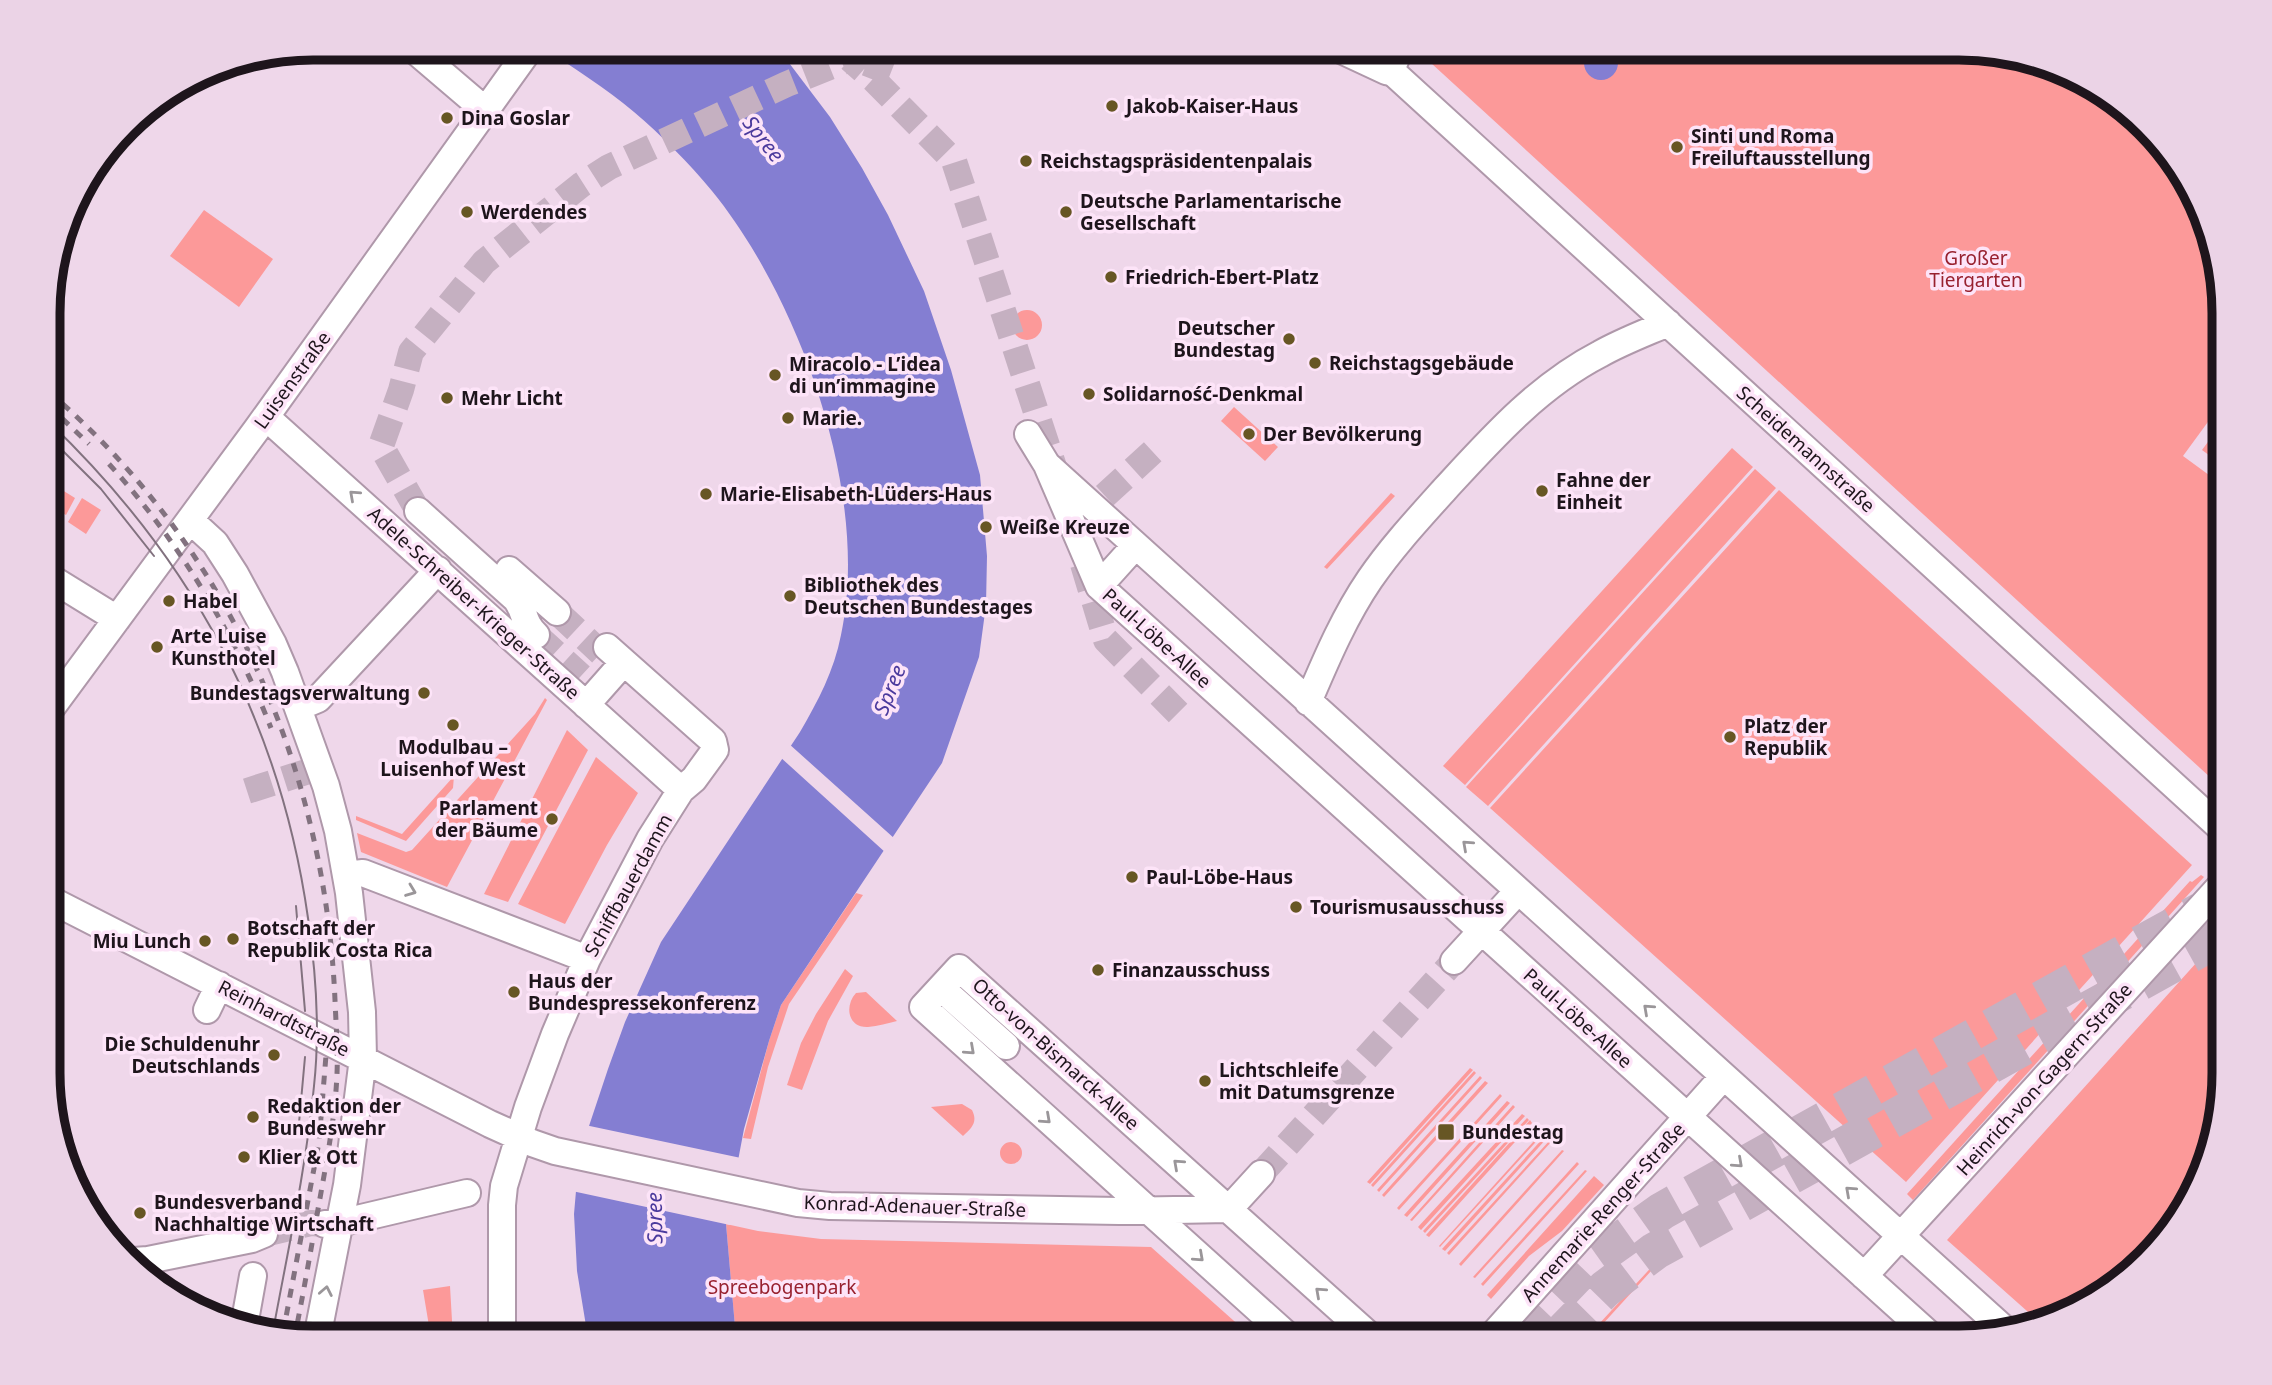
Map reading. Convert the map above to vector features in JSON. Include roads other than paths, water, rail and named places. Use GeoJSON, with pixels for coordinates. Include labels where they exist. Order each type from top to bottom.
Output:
{"type":"FeatureCollection","features":[{"type":"Feature","properties":{"kind":"street"},"geometry":{"type":"LineString","coordinates":[[426,60],[486,111]]}},
{"type":"Feature","properties":{"kind":"street","name":"Luisenstraße"},"geometry":{"type":"LineString","coordinates":[[60,697],[266,417],[522,60]]}},
{"type":"Feature","properties":{"kind":"street","name":"Scheidemannstraße"},"geometry":{"type":"LineString","coordinates":[[1379,60],[2212,820]]}},
{"type":"Feature","properties":{"kind":"street"},"geometry":{"type":"LineString","coordinates":[[1308,702],[1329,653],[1369,580],[1476,454],[1511,419],[1567,374],[1599,354],[1668,323]]}},
{"type":"Feature","properties":{"kind":"street","name":"Adele-Schreiber-Krieger-Straße"},"geometry":{"type":"LineString","coordinates":[[266,417],[438,570],[588,691],[681,790]]}},
{"type":"Feature","properties":{"kind":"street"},"geometry":{"type":"LineString","coordinates":[[1028,434],[1047,465],[1099,586]]}},
{"type":"Feature","properties":{"kind":"street"},"geometry":{"type":"LineString","coordinates":[[1047,465],[1997,1322]]}},
{"type":"Feature","properties":{"kind":"street"},"geometry":{"type":"LineString","coordinates":[[424,505],[527,586],[550,619],[528,628],[522,607],[516,599],[424,505]]}},
{"type":"Feature","properties":{"kind":"street"},"geometry":{"type":"LineString","coordinates":[[190,520],[215,543],[273,644],[299,707],[333,811],[346,875],[357,956],[363,1058],[348,1178],[332,1223],[319,1326]]}},
{"type":"Feature","properties":{"kind":"street","name":"Paul-Löbe-Allee"},"geometry":{"type":"LineString","coordinates":[[1135,546],[1099,586],[1920,1326]]}},
{"type":"Feature","properties":{"kind":"street"},"geometry":{"type":"LineString","coordinates":[[299,707],[318,699],[438,570]]}},
{"type":"Feature","properties":{"kind":"street"},"geometry":{"type":"LineString","coordinates":[[60,583],[117,619]]}},
{"type":"Feature","properties":{"kind":"street","name":"Schiffbauerdamm"},"geometry":{"type":"LineString","coordinates":[[502,1326],[504,1186],[555,1034],[587,959],[650,839],[681,790],[694,779],[715,750],[714,743],[612,658],[588,691]]}},
{"type":"Feature","properties":{"kind":"street"},"geometry":{"type":"LineString","coordinates":[[346,875],[363,873],[587,959]]}},
{"type":"Feature","properties":{"kind":"street"},"geometry":{"type":"LineString","coordinates":[[1454,961],[1518,891]]}},
{"type":"Feature","properties":{"kind":"street","name":"Heinrich-von-Gagern-Straße"},"geometry":{"type":"LineString","coordinates":[[1864,1276],[2212,895]]}},
{"type":"Feature","properties":{"kind":"street","name":"Reinhardtstraße"},"geometry":{"type":"LineString","coordinates":[[60,905],[519,1138]]}},
{"type":"Feature","properties":{"kind":"street","name":"Otto-von-Bismarck-Allee"},"geometry":{"type":"LineString","coordinates":[[1277,1326],[923,1007],[959,968],[1359,1326]]}},
{"type":"Feature","properties":{"kind":"street"},"geometry":{"type":"LineString","coordinates":[[212,1012],[224,987]]}},
{"type":"Feature","properties":{"kind":"street"},"geometry":{"type":"LineString","coordinates":[[941,988],[1006,1046]]}},
{"type":"Feature","properties":{"kind":"street","name":"Annemarie-Renger-Straße"},"geometry":{"type":"LineString","coordinates":[[1501,1326],[1723,1077]]}},
{"type":"Feature","properties":{"kind":"street","name":"Konrad-Adenauer-Straße"},"geometry":{"type":"LineString","coordinates":[[519,1138],[555,1151],[764,1198],[798,1203],[830,1206],[1149,1211],[1228,1209]]}},
{"type":"Feature","properties":{"kind":"street"},"geometry":{"type":"LineString","coordinates":[[1228,1209],[1261,1174]]}},
{"type":"Feature","properties":{"kind":"street"},"geometry":{"type":"LineString","coordinates":[[332,1223],[467,1193]]}},
{"type":"Feature","properties":{"kind":"street"},"geometry":{"type":"LineString","coordinates":[[142,1259],[264,1234]]}},
{"type":"Feature","properties":{"kind":"street"},"geometry":{"type":"LineString","coordinates":[[246,1317],[253,1276]]}},
{"type":"Feature","properties":{"kind":"water","name":"Spree"},"geometry":{"type":"Polygon","coordinates":[[[562,60],[787,60],[830,117],[862,168],[924,291],[951,370],[980,475],[987,556],[986,605],[979,657],[942,763],[781,1005],[744,1129],[726,1224],[735,1326],[586,1326],[577,1271],[574,1214],[576,1191],[589,1126],[608,1069],[625,1022],[661,942],[800,732],[830,673],[841,635],[848,580],[846,522],[837,462],[821,401],[774,286],[744,235],[712,191],[654,130],[612,95],[562,60]]]}},
{"type":"Feature","properties":{"kind":"water"},"geometry":{"type":"Polygon","coordinates":[[[1584,60],[1618,60],[1617,70],[1608,79],[1594,79],[1585,70],[1584,60]]]}},
{"type":"Feature","properties":{"kind":"tunnel"},"geometry":{"type":"LineString","coordinates":[[418,511],[381,446],[411,352],[484,262],[581,185],[609,167],[787,84],[847,60]]}},
{"type":"Feature","properties":{"kind":"tunnel"},"geometry":{"type":"LineString","coordinates":[[851,60],[954,161],[1055,470]]}},
{"type":"Feature","properties":{"kind":"tunnel"},"geometry":{"type":"LineString","coordinates":[[874,80],[882,60]]}},
{"type":"Feature","properties":{"kind":"tunnel"},"geometry":{"type":"LineString","coordinates":[[1076,522],[1159,446]]}},
{"type":"Feature","properties":{"kind":"tunnel"},"geometry":{"type":"LineString","coordinates":[[1083,564],[1106,640],[1186,721]]}},
{"type":"Feature","properties":{"kind":"tunnel"},"geometry":{"type":"LineString","coordinates":[[557,612],[601,653]]}},
{"type":"Feature","properties":{"kind":"tunnel"},"geometry":{"type":"LineString","coordinates":[[536,635],[581,676]]}},
{"type":"Feature","properties":{"kind":"tunnel"},"geometry":{"type":"LineString","coordinates":[[247,791],[306,772]]}},
{"type":"Feature","properties":{"kind":"tunnel"},"geometry":{"type":"LineString","coordinates":[[1528,1326],[1586,1265],[1662,1211],[2201,911]]}},
{"type":"Feature","properties":{"kind":"tunnel"},"geometry":{"type":"LineString","coordinates":[[1569,1326],[1605,1289],[1655,1251],[2212,942]]}},
{"type":"Feature","properties":{"kind":"tunnel"},"geometry":{"type":"LineString","coordinates":[[1261,1174],[1454,961]]}},
{"type":"Feature","properties":{"kind":"tunnel"},"geometry":{"type":"LineString","coordinates":[[264,1234],[311,1223],[324,1224]]}},
{"type":"Feature","properties":{"kind":"tram line"},"geometry":{"type":"LineString","coordinates":[[60,433],[100,475],[146,530],[186,587],[222,648],[251,711],[276,777],[295,846],[313,959],[317,1023],[316,1065],[311,1117],[275,1322]]}},
{"type":"Feature","properties":{"kind":"tram line"},"geometry":{"type":"LineString","coordinates":[[60,448],[101,489],[154,556]]}},
{"type":"Feature","properties":{"kind":"tram line"},"geometry":{"type":"LineString","coordinates":[[296,906],[305,1011]]}},
{"type":"Feature","properties":{"kind":"tram line"},"geometry":{"type":"LineString","coordinates":[[299,1123],[305,1057]]}},
{"type":"Feature","properties":{"kind":"railway"},"geometry":{"type":"LineString","coordinates":[[60,402],[112,452],[168,519],[216,590],[255,666],[287,746],[311,828],[327,913],[335,1000],[337,1074],[329,1145],[297,1325]]}},
{"type":"Feature","properties":{"kind":"railway"},"geometry":{"type":"LineString","coordinates":[[60,416],[89,444]]}},
{"type":"Feature","properties":{"kind":"railway"},"geometry":{"type":"LineString","coordinates":[[109,464],[158,524],[202,588],[239,657],[271,728]]}},
{"type":"Feature","properties":{"kind":"railway"},"geometry":{"type":"LineString","coordinates":[[285,1324],[319,1142],[327,1043]]}},
{"type":"Feature","properties":{"kind":"place","name":"Jakob-Kaiser-Haus"},"geometry":{"type":"Point","coordinates":[1112,106]}},
{"type":"Feature","properties":{"kind":"place","name":"Dina Goslar"},"geometry":{"type":"Point","coordinates":[447,118]}},
{"type":"Feature","properties":{"kind":"place","name":"Sinti und Roma Freiluftausstellung"},"geometry":{"type":"Point","coordinates":[1677,147]}},
{"type":"Feature","properties":{"kind":"place","name":"Reichstagspräsidentenpalais"},"geometry":{"type":"Point","coordinates":[1026,161]}},
{"type":"Feature","properties":{"kind":"place","name":"Werdendes"},"geometry":{"type":"Point","coordinates":[467,212]}},
{"type":"Feature","properties":{"kind":"place","name":"Deutsche Parlamentarische Gesellschaft"},"geometry":{"type":"Point","coordinates":[1066,212]}},
{"type":"Feature","properties":{"kind":"place","name":"Friedrich-Ebert-Platz"},"geometry":{"type":"Point","coordinates":[1111,277]}},
{"type":"Feature","properties":{"kind":"place","name":"Deutscher Bundestag"},"geometry":{"type":"Point","coordinates":[1289,339]}},
{"type":"Feature","properties":{"kind":"place","name":"Reichstagsgebäude"},"geometry":{"type":"Point","coordinates":[1315,363]}},
{"type":"Feature","properties":{"kind":"place","name":"Miracolo - L’idea di un’immagine"},"geometry":{"type":"Point","coordinates":[775,375]}},
{"type":"Feature","properties":{"kind":"place","name":"Solidarność-Denkmal"},"geometry":{"type":"Point","coordinates":[1089,394]}},
{"type":"Feature","properties":{"kind":"place","name":"Mehr Licht"},"geometry":{"type":"Point","coordinates":[447,398]}},
{"type":"Feature","properties":{"kind":"place","name":"Marie."},"geometry":{"type":"Point","coordinates":[788,418]}},
{"type":"Feature","properties":{"kind":"place","name":"Der Bevölkerung"},"geometry":{"type":"Point","coordinates":[1249,434]}},
{"type":"Feature","properties":{"kind":"place","name":"Fahne der Einheit"},"geometry":{"type":"Point","coordinates":[1542,491]}},
{"type":"Feature","properties":{"kind":"place","name":"Marie-Elisabeth-Lüders-Haus"},"geometry":{"type":"Point","coordinates":[706,494]}},
{"type":"Feature","properties":{"kind":"place","name":"Weiße Kreuze"},"geometry":{"type":"Point","coordinates":[986,527]}},
{"type":"Feature","properties":{"kind":"place","name":"Bibliothek des Deutschen Bundestages"},"geometry":{"type":"Point","coordinates":[790,596]}},
{"type":"Feature","properties":{"kind":"place","name":"Habel"},"geometry":{"type":"Point","coordinates":[169,601]}},
{"type":"Feature","properties":{"kind":"place","name":"Arte Luise Kunsthotel"},"geometry":{"type":"Point","coordinates":[157,647]}},
{"type":"Feature","properties":{"kind":"place","name":"Bundestagsverwaltung"},"geometry":{"type":"Point","coordinates":[424,693]}},
{"type":"Feature","properties":{"kind":"place","name":"Modulbau – Luisenhof West"},"geometry":{"type":"Point","coordinates":[453,725]}},
{"type":"Feature","properties":{"kind":"place","name":"Platz der Republik"},"geometry":{"type":"Point","coordinates":[1730,737]}},
{"type":"Feature","properties":{"kind":"place","name":"Parlament der Bäume"},"geometry":{"type":"Point","coordinates":[552,819]}},
{"type":"Feature","properties":{"kind":"place","name":"Paul-Löbe-Haus"},"geometry":{"type":"Point","coordinates":[1132,877]}},
{"type":"Feature","properties":{"kind":"place","name":"Tourismusausschuss"},"geometry":{"type":"Point","coordinates":[1296,907]}},
{"type":"Feature","properties":{"kind":"place","name":"Botschaft der Republik Costa Rica"},"geometry":{"type":"Point","coordinates":[233,939]}},
{"type":"Feature","properties":{"kind":"place","name":"Miu Lunch"},"geometry":{"type":"Point","coordinates":[205,941]}},
{"type":"Feature","properties":{"kind":"place","name":"Finanzausschuss"},"geometry":{"type":"Point","coordinates":[1098,970]}},
{"type":"Feature","properties":{"kind":"place","name":"Haus der Bundespressekonferenz"},"geometry":{"type":"Point","coordinates":[514,992]}},
{"type":"Feature","properties":{"kind":"place","name":"Die Schuldenuhr Deutschlands"},"geometry":{"type":"Point","coordinates":[274,1055]}},
{"type":"Feature","properties":{"kind":"place","name":"Lichtschleife mit Datumsgrenze"},"geometry":{"type":"Point","coordinates":[1205,1081]}},
{"type":"Feature","properties":{"kind":"place","name":"Redaktion der Bundeswehr"},"geometry":{"type":"Point","coordinates":[253,1117]}},
{"type":"Feature","properties":{"kind":"place","name":"Bundestag"},"geometry":{"type":"Point","coordinates":[1446,1132]}},
{"type":"Feature","properties":{"kind":"place","name":"Klier & Ott"},"geometry":{"type":"Point","coordinates":[244,1157]}},
{"type":"Feature","properties":{"kind":"place","name":"Bundesverband Nachhaltige Wirtschaft"},"geometry":{"type":"Point","coordinates":[140,1213]}},
{"type":"Feature","properties":{"kind":"park label","name":"Großer Tiergarten"},"geometry":{"type":"Point","coordinates":[1976,269]}},
{"type":"Feature","properties":{"kind":"park label","name":"Spreebogenpark"},"geometry":{"type":"Point","coordinates":[782,1287]}}]}
